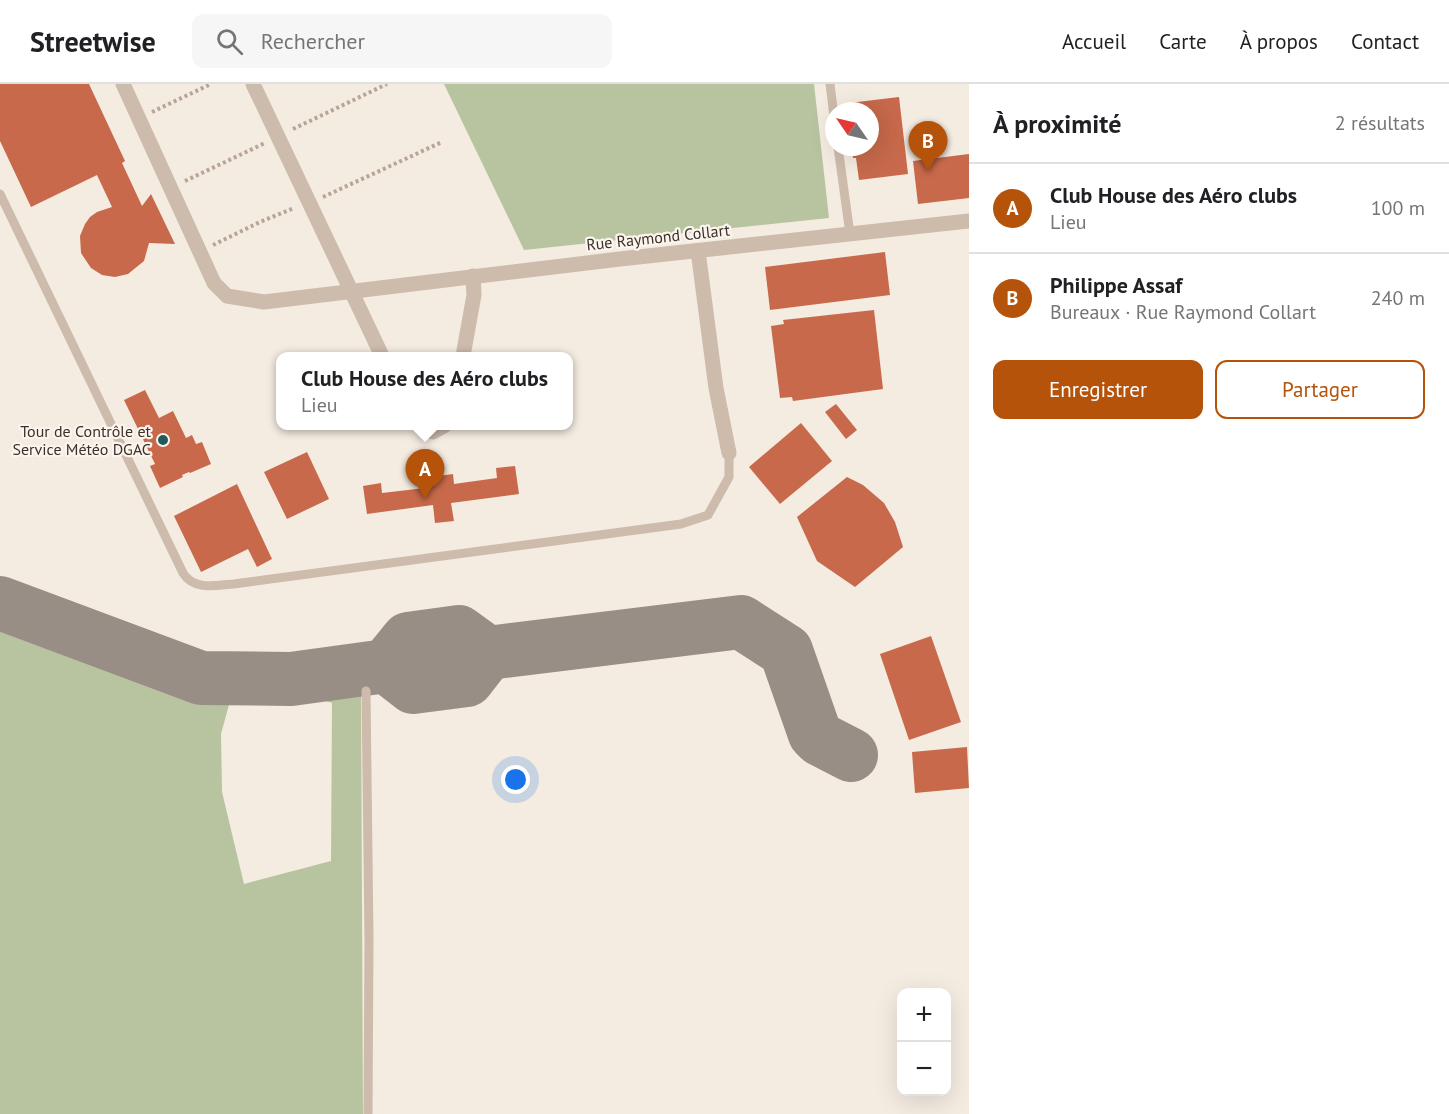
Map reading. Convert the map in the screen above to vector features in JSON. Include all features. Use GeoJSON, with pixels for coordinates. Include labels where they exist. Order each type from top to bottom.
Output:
{"type":"FeatureCollection","features":[{"type":"Feature","properties":{"kind":"street","name":"Rue Raymond Collart"},"geometry":{"type":"LineString","coordinates":[[123,84],[214,283],[227,296],[264,302],[698,250],[969,221]]}},
{"type":"Feature","properties":{"kind":"street"},"geometry":{"type":"LineString","coordinates":[[253,84],[380,352]]}},
{"type":"Feature","properties":{"kind":"street"},"geometry":{"type":"LineString","coordinates":[[698,250],[716,388],[729,453]]}},
{"type":"Feature","properties":{"kind":"street"},"geometry":{"type":"LineString","coordinates":[[464,352],[474,295],[473,276]]}},
{"type":"Feature","properties":{"kind":"lane"},"geometry":{"type":"LineString","coordinates":[[830,84],[832,102]]}},
{"type":"Feature","properties":{"kind":"lane"},"geometry":{"type":"LineString","coordinates":[[839,156],[850,234]]}},
{"type":"Feature","properties":{"kind":"lane"},"geometry":{"type":"LineString","coordinates":[[0,194],[183,573],[193,584],[234,584],[681,525],[708,515],[729,477],[729,453]]}},
{"type":"Feature","properties":{"kind":"lane"},"geometry":{"type":"LineString","coordinates":[[366,691],[369,939],[368,1114]]}},
{"type":"Feature","properties":{"kind":"path"},"geometry":{"type":"LineString","coordinates":[[139,119],[211,84]]}},
{"type":"Feature","properties":{"kind":"green space"},"geometry":{"type":"Polygon","coordinates":[[[444,84],[814,84],[829,218],[524,250],[444,84]]]}},
{"type":"Feature","properties":{"kind":"green space"},"geometry":{"type":"Polygon","coordinates":[[[0,627],[163,685],[230,692],[253,691],[254,697],[230,701],[221,734],[222,792],[244,884],[331,861],[332,703],[306,695],[304,689],[360,683],[363,1114],[0,1114],[0,627]]]}},
{"type":"Feature","properties":{"kind":"building"},"geometry":{"type":"Polygon","coordinates":[[[0,84],[89,84],[125,161],[122,163],[142,206],[151,194],[175,244],[149,243],[144,261],[128,274],[115,277],[102,275],[91,268],[81,253],[80,236],[90,217],[112,207],[97,175],[31,207],[0,141],[0,84]]]}},
{"type":"Feature","properties":{"kind":"building"},"geometry":{"type":"Polygon","coordinates":[[[899,97],[908,174],[859,180],[856,158],[853,156],[879,156],[879,102],[857,102],[899,97]]]}},
{"type":"Feature","properties":{"kind":"building"},"geometry":{"type":"Polygon","coordinates":[[[969,154],[969,198],[918,204],[913,161],[969,154]]]}},
{"type":"Feature","properties":{"kind":"building"},"geometry":{"type":"Polygon","coordinates":[[[885,252],[890,295],[770,310],[765,267],[885,252]]]}},
{"type":"Feature","properties":{"kind":"building"},"geometry":{"type":"Polygon","coordinates":[[[874,310],[883,389],[793,401],[792,397],[780,398],[771,326],[784,324],[783,320],[874,310]]]}},
{"type":"Feature","properties":{"kind":"building","name":"Tour de Contrôle et Service Météo DGAC"},"geometry":{"type":"Polygon","coordinates":[[[145,390],[159,418],[173,411],[186,438],[192,435],[196,444],[202,442],[211,464],[182,475],[183,477],[160,488],[150,466],[155,464],[124,400],[145,390]]]}},
{"type":"Feature","properties":{"kind":"building"},"geometry":{"type":"Polygon","coordinates":[[[836,404],[857,430],[846,439],[825,412],[836,404]]]}},
{"type":"Feature","properties":{"kind":"building"},"geometry":{"type":"Polygon","coordinates":[[[801,423],[832,461],[780,504],[749,467],[801,423]]]}},
{"type":"Feature","properties":{"kind":"building"},"geometry":{"type":"Polygon","coordinates":[[[307,452],[329,499],[287,519],[264,472],[307,452]]]}},
{"type":"Feature","properties":{"kind":"building"},"geometry":{"type":"Polygon","coordinates":[[[515,466],[519,494],[451,503],[454,521],[435,523],[433,505],[367,514],[363,486],[381,483],[382,493],[425,488],[424,478],[453,474],[454,484],[497,478],[496,468],[515,466]]]}},
{"type":"Feature","properties":{"kind":"building"},"geometry":{"type":"Polygon","coordinates":[[[847,477],[863,485],[884,503],[895,522],[903,547],[855,587],[817,561],[797,517],[847,477]]]}},
{"type":"Feature","properties":{"kind":"building"},"geometry":{"type":"Polygon","coordinates":[[[237,484],[272,559],[257,567],[248,549],[201,572],[174,516],[237,484]]]}},
{"type":"Feature","properties":{"kind":"building"},"geometry":{"type":"Polygon","coordinates":[[[931,636],[961,722],[909,740],[880,654],[931,636]]]}},
{"type":"Feature","properties":{"kind":"building"},"geometry":{"type":"Polygon","coordinates":[[[967,747],[969,788],[915,793],[912,752],[967,747]]]}},
{"type":"Feature","properties":{"kind":"taxiway"},"geometry":{"type":"LineString","coordinates":[[0,603],[201,678],[291,679],[386,666],[408,639],[459,632],[488,653],[741,622],[786,651],[815,734],[851,755]]}},
{"type":"Feature","properties":{"kind":"taxiway"},"geometry":{"type":"LineString","coordinates":[[386,666],[413,687],[467,680],[488,653]]}},
{"type":"Feature","properties":{"kind":"place","name":"Philippe Assaf"},"geometry":{"type":"Point","coordinates":[928,171]}},
{"type":"Feature","properties":{"kind":"place","name":"Tour de Contrôle et Service Météo DGAC"},"geometry":{"type":"Point","coordinates":[163,440]}},
{"type":"Feature","properties":{"kind":"place","name":"Club House des Aéro clubs"},"geometry":{"type":"Point","coordinates":[425,499]}}]}
